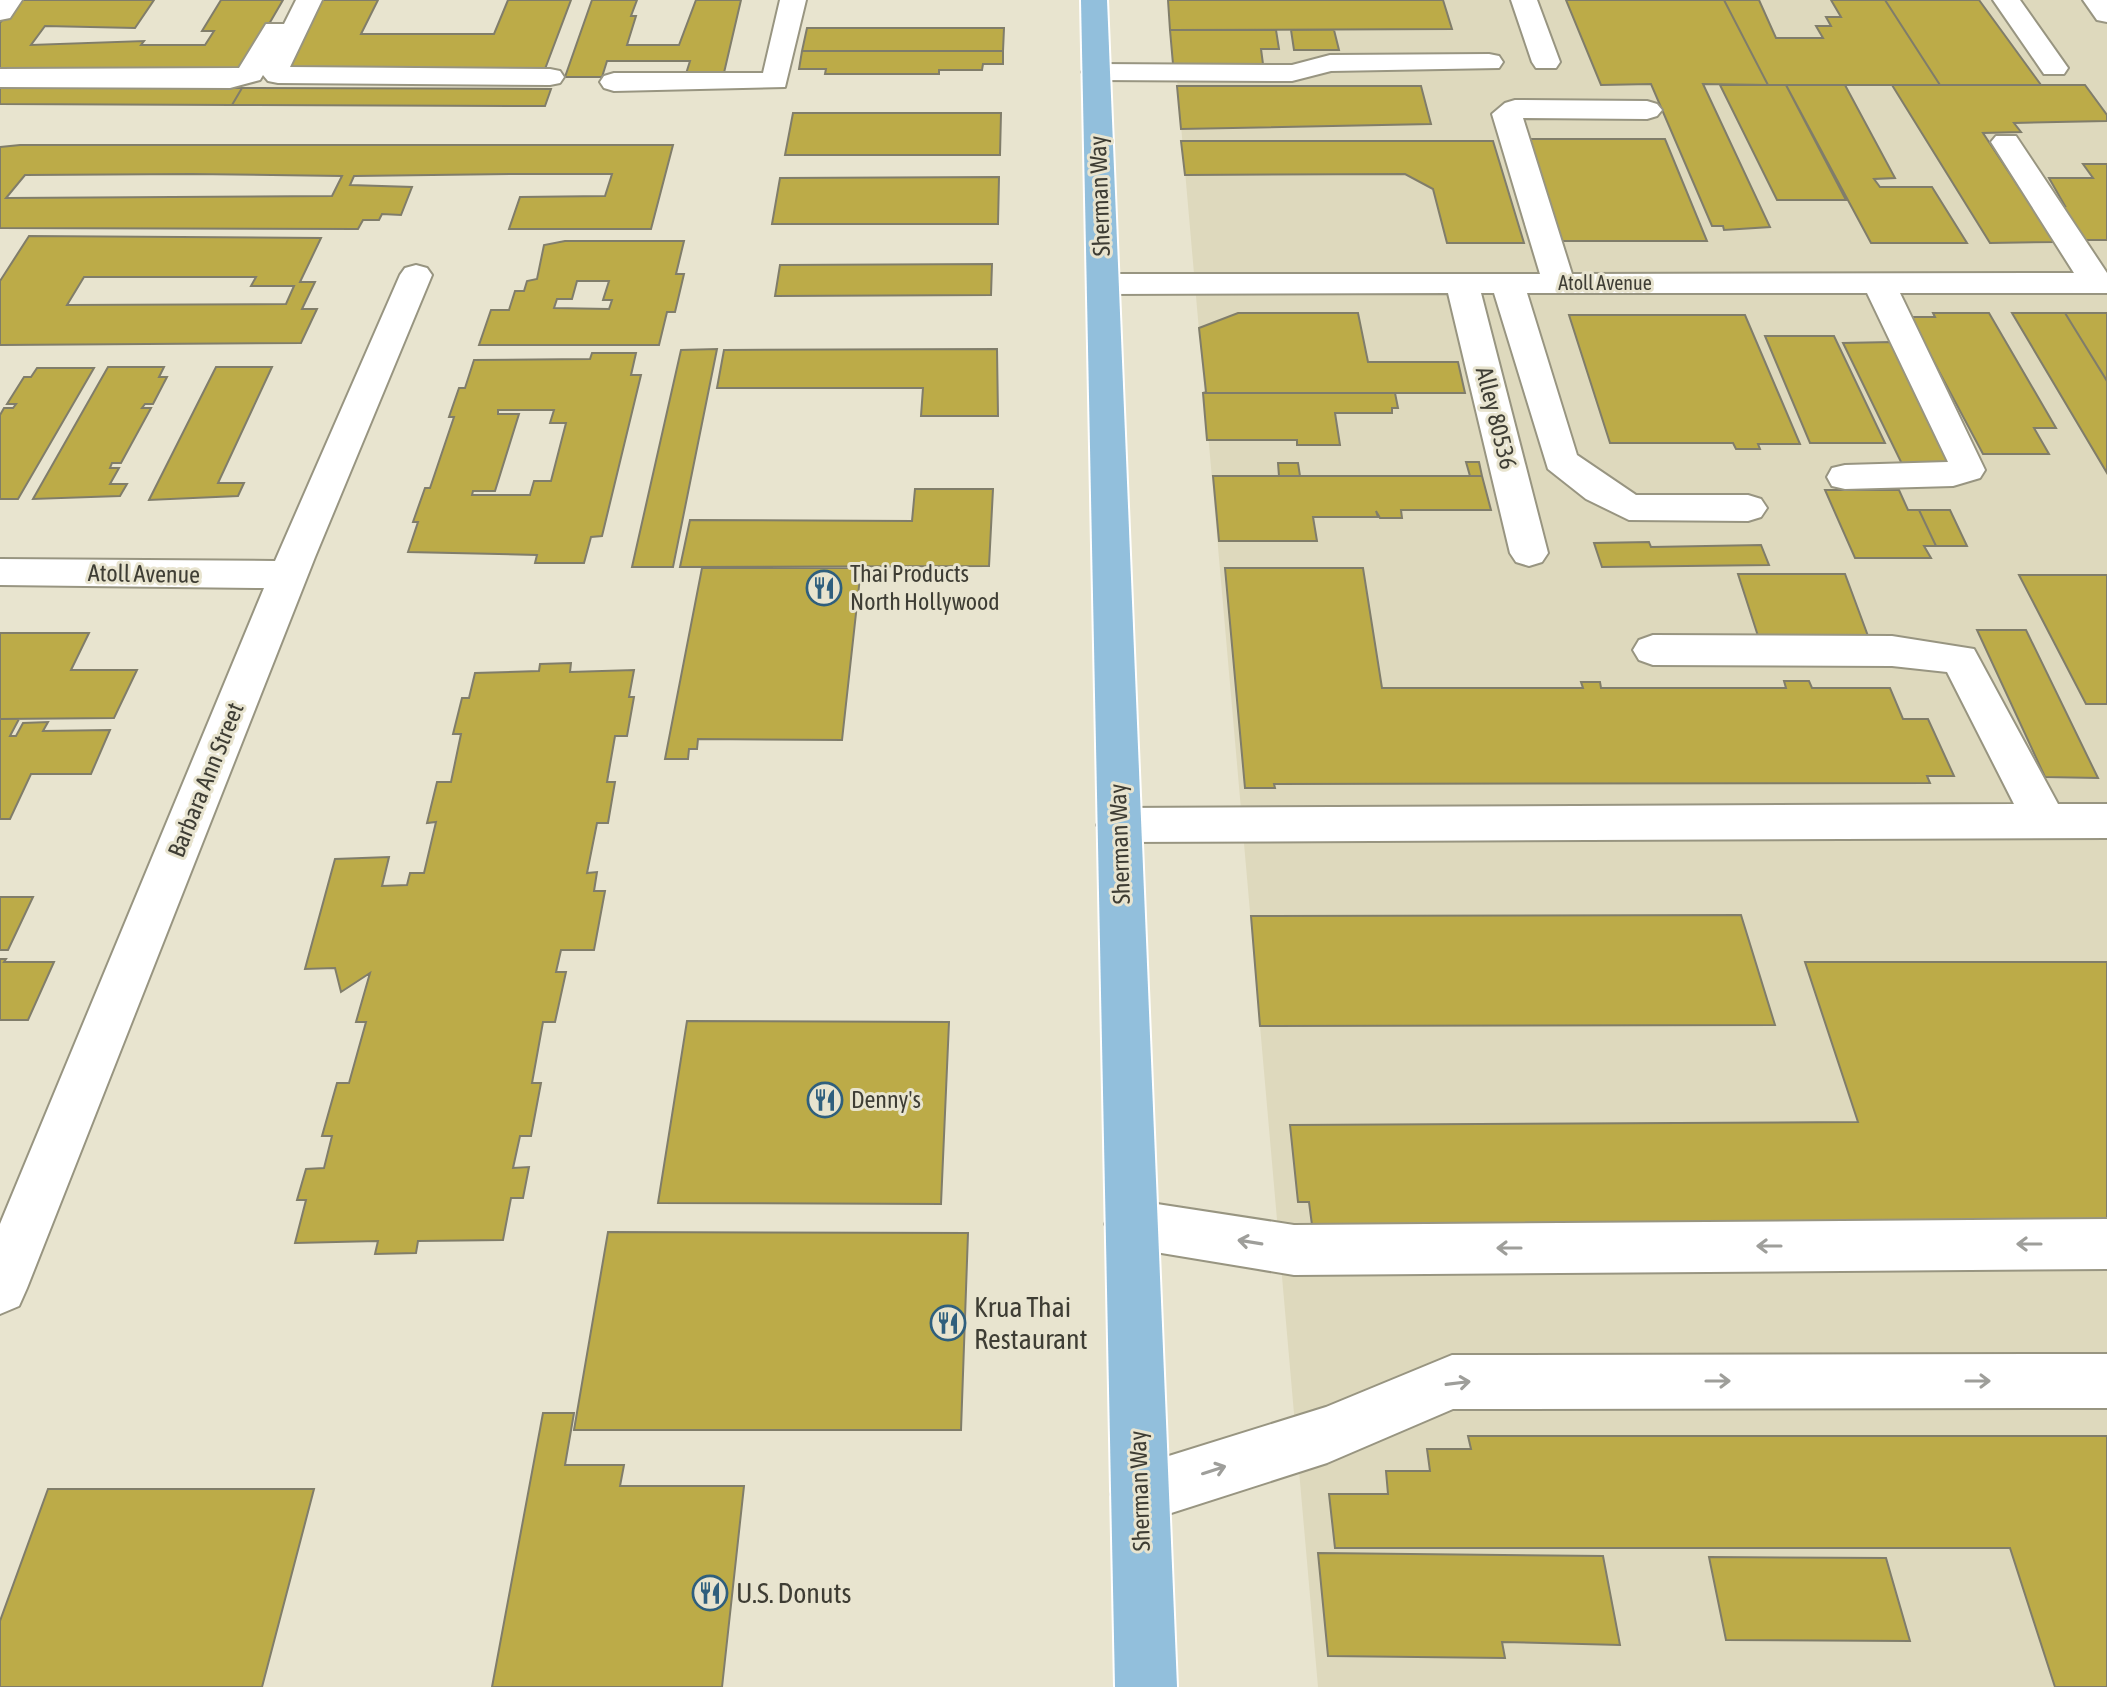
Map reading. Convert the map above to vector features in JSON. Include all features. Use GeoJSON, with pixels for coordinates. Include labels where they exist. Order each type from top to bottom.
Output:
{"type":"FeatureCollection","features":[{"type":"Feature","properties":{"kind":"main road","name":"Sherman Way"},"geometry":{"type":"LineString","coordinates":[[1094,0],[1146,1687]]}},
{"type":"Feature","properties":{"kind":"street"},"geometry":{"type":"LineString","coordinates":[[0,12],[9,0]]}},
{"type":"Feature","properties":{"kind":"street"},"geometry":{"type":"LineString","coordinates":[[0,78],[230,79],[250,74],[293,0]]}},
{"type":"Feature","properties":{"kind":"street"},"geometry":{"type":"LineString","coordinates":[[309,0],[278,58],[274,70],[278,75],[550,77]]}},
{"type":"Feature","properties":{"kind":"street"},"geometry":{"type":"LineString","coordinates":[[614,82],[775,81],[793,0]]}},
{"type":"Feature","properties":{"kind":"street"},"geometry":{"type":"LineString","coordinates":[[1524,0],[1546,62]]}},
{"type":"Feature","properties":{"kind":"street"},"geometry":{"type":"LineString","coordinates":[[2006,0],[2054,68]]}},
{"type":"Feature","properties":{"kind":"street"},"geometry":{"type":"LineString","coordinates":[[2096,0],[2107,14]]}},
{"type":"Feature","properties":{"kind":"street"},"geometry":{"type":"LineString","coordinates":[[1096,72],[1292,73],[1330,63],[1489,62]]}},
{"type":"Feature","properties":{"kind":"street"},"geometry":{"type":"LineString","coordinates":[[1559,283],[1507,114],[1515,109],[1647,110]]}},
{"type":"Feature","properties":{"kind":"street"},"geometry":{"type":"LineString","coordinates":[[2006,142],[2045,207],[2102,283]]}},
{"type":"Feature","properties":{"kind":"street","name":"Barbara Ann Street"},"geometry":{"type":"LineString","coordinates":[[0,1288],[289,575],[416,275]]}},
{"type":"Feature","properties":{"kind":"street","name":"Alley 80536"},"geometry":{"type":"LineString","coordinates":[[1462,283],[1529,553]]}},
{"type":"Feature","properties":{"kind":"street"},"geometry":{"type":"LineString","coordinates":[[1507,283],[1561,461],[1599,490],[1629,507],[1748,508]]}},
{"type":"Feature","properties":{"kind":"street"},"geometry":{"type":"LineString","coordinates":[[1845,477],[1953,474],[1967,470],[1968,466],[1879,283]]}},
{"type":"Feature","properties":{"kind":"street","name":"Atoll Avenue"},"geometry":{"type":"LineString","coordinates":[[1103,284],[2102,283]]}},
{"type":"Feature","properties":{"kind":"street","name":"Atoll Avenue"},"geometry":{"type":"LineString","coordinates":[[0,572],[289,575]]}},
{"type":"Feature","properties":{"kind":"street"},"geometry":{"type":"LineString","coordinates":[[1653,650],[1892,651],[1960,659],[2022,773],[2044,822]]}},
{"type":"Feature","properties":{"kind":"street"},"geometry":{"type":"LineString","coordinates":[[1119,825],[2107,821]]}},
{"type":"Feature","properties":{"kind":"street"},"geometry":{"type":"LineString","coordinates":[[1131,1224],[1294,1250],[2107,1244]]}},
{"type":"Feature","properties":{"kind":"street"},"geometry":{"type":"LineString","coordinates":[[1140,1494],[1327,1435],[1452,1382],[2107,1381]]}},
{"type":"Feature","properties":{"kind":"shaded area"},"geometry":{"type":"Polygon","coordinates":[[[1170,0],[2107,0],[2107,1687],[1318,1687],[1170,0]]]}},
{"type":"Feature","properties":{"kind":"building"},"geometry":{"type":"Polygon","coordinates":[[[18,0],[154,0],[135,28],[45,26],[31,45],[144,41],[141,45],[205,45],[214,31],[202,31],[221,0],[283,0],[241,72],[0,72],[0,23],[18,0]]]}},
{"type":"Feature","properties":{"kind":"building"},"geometry":{"type":"Polygon","coordinates":[[[314,0],[378,0],[361,34],[494,34],[508,0],[571,0],[545,69],[275,69],[314,0]]]}},
{"type":"Feature","properties":{"kind":"building"},"geometry":{"type":"Polygon","coordinates":[[[592,0],[637,0],[631,16],[636,16],[627,45],[679,45],[696,0],[741,0],[723,77],[685,77],[690,61],[607,61],[602,77],[565,77],[592,0]]]}},
{"type":"Feature","properties":{"kind":"building"},"geometry":{"type":"Polygon","coordinates":[[[1168,0],[1443,0],[1452,29],[1170,30],[1168,0]]]}},
{"type":"Feature","properties":{"kind":"building"},"geometry":{"type":"Polygon","coordinates":[[[1566,0],[1724,0],[1768,85],[1703,84],[1770,227],[1724,230],[1723,226],[1712,226],[1651,84],[1601,85],[1566,0]]]}},
{"type":"Feature","properties":{"kind":"building"},"geometry":{"type":"Polygon","coordinates":[[[1724,0],[1759,0],[1776,38],[1823,38],[1816,26],[1831,26],[1826,17],[1841,17],[1831,0],[1885,0],[1940,85],[1768,85],[1724,0]]]}},
{"type":"Feature","properties":{"kind":"building"},"geometry":{"type":"Polygon","coordinates":[[[1885,0],[1979,0],[2041,85],[1940,85],[1885,0]]]}},
{"type":"Feature","properties":{"kind":"building"},"geometry":{"type":"Polygon","coordinates":[[[807,28],[1004,28],[1003,51],[802,51],[807,28]]]}},
{"type":"Feature","properties":{"kind":"building"},"geometry":{"type":"Polygon","coordinates":[[[1170,30],[1276,30],[1279,49],[1261,49],[1263,64],[1173,64],[1170,30]]]}},
{"type":"Feature","properties":{"kind":"building"},"geometry":{"type":"Polygon","coordinates":[[[1291,30],[1334,30],[1339,50],[1294,50],[1291,30]]]}},
{"type":"Feature","properties":{"kind":"building"},"geometry":{"type":"Polygon","coordinates":[[[802,51],[1003,51],[1003,64],[983,64],[982,70],[939,70],[939,74],[825,74],[826,69],[799,69],[802,51]]]}},
{"type":"Feature","properties":{"kind":"building"},"geometry":{"type":"Polygon","coordinates":[[[1720,85],[1786,85],[1846,200],[1777,200],[1720,85]]]}},
{"type":"Feature","properties":{"kind":"building"},"geometry":{"type":"Polygon","coordinates":[[[1786,85],[1845,85],[1895,178],[1874,179],[1880,187],[1932,187],[1967,243],[1871,243],[1786,85]]]}},
{"type":"Feature","properties":{"kind":"building"},"geometry":{"type":"Polygon","coordinates":[[[1892,85],[2085,85],[2107,115],[2107,121],[2014,123],[2021,132],[1983,133],[2055,242],[1990,243],[1892,85]]]}},
{"type":"Feature","properties":{"kind":"building"},"geometry":{"type":"Polygon","coordinates":[[[1177,86],[1421,86],[1431,124],[1181,129],[1177,86]]]}},
{"type":"Feature","properties":{"kind":"building"},"geometry":{"type":"Polygon","coordinates":[[[0,88],[242,88],[232,105],[0,104],[0,88]]]}},
{"type":"Feature","properties":{"kind":"building"},"geometry":{"type":"Polygon","coordinates":[[[242,88],[551,89],[545,106],[232,105],[242,88]]]}},
{"type":"Feature","properties":{"kind":"building"},"geometry":{"type":"Polygon","coordinates":[[[793,113],[1001,113],[1000,155],[785,155],[793,113]]]}},
{"type":"Feature","properties":{"kind":"building"},"geometry":{"type":"Polygon","coordinates":[[[1522,139],[1665,139],[1707,241],[1555,241],[1522,139]]]}},
{"type":"Feature","properties":{"kind":"building"},"geometry":{"type":"Polygon","coordinates":[[[1181,141],[1493,141],[1524,243],[1447,243],[1433,189],[1405,174],[1185,175],[1181,141]]]}},
{"type":"Feature","properties":{"kind":"building"},"geometry":{"type":"Polygon","coordinates":[[[673,145],[651,229],[509,229],[520,197],[605,196],[612,174],[354,176],[350,185],[412,187],[401,215],[382,214],[379,220],[363,220],[358,229],[0,228],[0,147],[673,145]],[[25,175],[6,198],[332,196],[342,176],[25,175]]]}},
{"type":"Feature","properties":{"kind":"building"},"geometry":{"type":"Polygon","coordinates":[[[2083,164],[2107,164],[2107,240],[2079,240],[2057,206],[2065,206],[2049,178],[2093,178],[2083,164]]]}},
{"type":"Feature","properties":{"kind":"building"},"geometry":{"type":"Polygon","coordinates":[[[999,177],[998,224],[772,224],[780,178],[999,177]]]}},
{"type":"Feature","properties":{"kind":"building"},"geometry":{"type":"Polygon","coordinates":[[[29,236],[321,238],[300,282],[315,282],[302,309],[317,309],[301,343],[0,345],[0,281],[29,236]],[[84,277],[67,305],[286,304],[294,286],[251,286],[256,277],[84,277]]]}},
{"type":"Feature","properties":{"kind":"building"},"geometry":{"type":"Polygon","coordinates":[[[565,241],[684,241],[676,274],[684,274],[675,312],[667,312],[659,345],[479,345],[491,310],[509,310],[515,291],[524,291],[527,281],[537,279],[544,245],[565,241]],[[577,281],[572,299],[557,299],[554,308],[609,309],[612,300],[603,300],[609,281],[577,281]]]}},
{"type":"Feature","properties":{"kind":"building"},"geometry":{"type":"Polygon","coordinates":[[[992,264],[991,295],[775,296],[780,265],[992,264]]]}},
{"type":"Feature","properties":{"kind":"building"},"geometry":{"type":"Polygon","coordinates":[[[1238,313],[1358,313],[1368,362],[1458,362],[1465,393],[1203,393],[1206,392],[1199,328],[1238,313]]]}},
{"type":"Feature","properties":{"kind":"building"},"geometry":{"type":"Polygon","coordinates":[[[1933,313],[1989,313],[2056,428],[2034,428],[2049,454],[1983,454],[1910,317],[1935,317],[1933,313]]]}},
{"type":"Feature","properties":{"kind":"building"},"geometry":{"type":"Polygon","coordinates":[[[2012,313],[2065,313],[2107,381],[2107,473],[2012,313]]]}},
{"type":"Feature","properties":{"kind":"building"},"geometry":{"type":"Polygon","coordinates":[[[2065,313],[2107,313],[2107,381],[2065,313]]]}},
{"type":"Feature","properties":{"kind":"building"},"geometry":{"type":"Polygon","coordinates":[[[1569,315],[1745,315],[1800,444],[1758,444],[1760,449],[1736,449],[1733,443],[1610,443],[1569,315]]]}},
{"type":"Feature","properties":{"kind":"building"},"geometry":{"type":"Polygon","coordinates":[[[1765,336],[1834,336],[1885,443],[1810,443],[1765,336]]]}},
{"type":"Feature","properties":{"kind":"building"},"geometry":{"type":"Polygon","coordinates":[[[1891,342],[1953,463],[1902,464],[1843,343],[1891,342]]]}},
{"type":"Feature","properties":{"kind":"building"},"geometry":{"type":"Polygon","coordinates":[[[717,349],[673,567],[632,567],[681,350],[717,349]]]}},
{"type":"Feature","properties":{"kind":"building"},"geometry":{"type":"Polygon","coordinates":[[[997,349],[998,416],[921,416],[923,388],[717,388],[724,350],[997,349]]]}},
{"type":"Feature","properties":{"kind":"building"},"geometry":{"type":"Polygon","coordinates":[[[592,353],[636,353],[631,375],[641,375],[602,536],[591,537],[584,563],[535,563],[537,555],[408,552],[418,522],[413,522],[425,488],[430,488],[454,417],[449,417],[459,388],[465,388],[474,360],[590,359],[592,353]],[[498,410],[498,414],[519,414],[495,491],[473,491],[472,495],[530,495],[534,481],[551,481],[566,423],[550,423],[554,410],[498,410]]]}},
{"type":"Feature","properties":{"kind":"building"},"geometry":{"type":"Polygon","coordinates":[[[108,367],[164,367],[159,377],[167,377],[153,404],[145,404],[142,408],[151,408],[121,463],[112,463],[110,468],[119,468],[110,484],[127,484],[120,496],[33,499],[108,367]]]}},
{"type":"Feature","properties":{"kind":"building"},"geometry":{"type":"Polygon","coordinates":[[[216,367],[272,367],[218,483],[244,483],[238,496],[149,500],[216,367]]]}},
{"type":"Feature","properties":{"kind":"building"},"geometry":{"type":"Polygon","coordinates":[[[37,368],[94,368],[18,499],[0,499],[0,415],[4,408],[13,408],[16,404],[7,404],[24,377],[31,377],[37,368]]]}},
{"type":"Feature","properties":{"kind":"building"},"geometry":{"type":"Polygon","coordinates":[[[1203,393],[1395,393],[1398,408],[1392,408],[1392,413],[1335,413],[1340,445],[1297,445],[1297,440],[1207,440],[1203,393]]]}},
{"type":"Feature","properties":{"kind":"building"},"geometry":{"type":"Polygon","coordinates":[[[1466,462],[1479,462],[1482,476],[1470,476],[1466,462]]]}},
{"type":"Feature","properties":{"kind":"building"},"geometry":{"type":"Polygon","coordinates":[[[1278,463],[1298,463],[1300,476],[1279,476],[1278,463]]]}},
{"type":"Feature","properties":{"kind":"building"},"geometry":{"type":"Polygon","coordinates":[[[1213,476],[1482,476],[1491,510],[1401,510],[1402,518],[1380,518],[1376,511],[1378,517],[1313,517],[1317,541],[1219,541],[1213,476]]]}},
{"type":"Feature","properties":{"kind":"building"},"geometry":{"type":"Polygon","coordinates":[[[915,489],[993,489],[989,566],[680,567],[690,520],[912,521],[915,489]]]}},
{"type":"Feature","properties":{"kind":"building"},"geometry":{"type":"Polygon","coordinates":[[[1825,490],[1899,490],[1908,510],[1919,510],[1936,546],[1924,546],[1931,558],[1855,558],[1825,490]]]}},
{"type":"Feature","properties":{"kind":"building"},"geometry":{"type":"Polygon","coordinates":[[[1919,510],[1950,510],[1967,546],[1936,546],[1919,510]]]}},
{"type":"Feature","properties":{"kind":"building"},"geometry":{"type":"Polygon","coordinates":[[[1649,542],[1651,547],[1761,545],[1769,565],[1602,567],[1594,543],[1649,542]]]}},
{"type":"Feature","properties":{"kind":"building"},"geometry":{"type":"Polygon","coordinates":[[[702,568],[861,568],[842,740],[698,739],[697,749],[689,749],[688,759],[665,759],[702,568]]]}},
{"type":"Feature","properties":{"kind":"building"},"geometry":{"type":"Polygon","coordinates":[[[1225,568],[1363,568],[1382,688],[1583,688],[1581,682],[1600,682],[1601,688],[1786,688],[1784,681],[1809,681],[1812,688],[1890,688],[1903,719],[1928,719],[1954,776],[1927,776],[1930,783],[1274,784],[1275,788],[1245,788],[1225,568]]]}},
{"type":"Feature","properties":{"kind":"building"},"geometry":{"type":"Polygon","coordinates":[[[1738,574],[1845,574],[1868,636],[1758,636],[1738,574]]]}},
{"type":"Feature","properties":{"kind":"building"},"geometry":{"type":"Polygon","coordinates":[[[2019,575],[2107,575],[2107,704],[2086,704],[2019,575]]]}},
{"type":"Feature","properties":{"kind":"building"},"geometry":{"type":"Polygon","coordinates":[[[1977,630],[2026,630],[2098,778],[2045,777],[1977,630]]]}},
{"type":"Feature","properties":{"kind":"building"},"geometry":{"type":"Polygon","coordinates":[[[0,633],[89,633],[71,670],[137,670],[114,718],[0,719],[0,633]]]}},
{"type":"Feature","properties":{"kind":"building"},"geometry":{"type":"Polygon","coordinates":[[[571,663],[570,672],[634,670],[629,697],[634,697],[627,736],[615,736],[607,782],[615,782],[608,823],[597,823],[587,873],[597,872],[594,891],[605,891],[594,950],[561,950],[556,972],[566,972],[555,1022],[543,1022],[532,1083],[541,1083],[531,1136],[520,1136],[513,1168],[529,1167],[523,1198],[511,1198],[503,1240],[418,1241],[416,1253],[375,1254],[378,1241],[295,1243],[306,1200],[297,1200],[306,1169],[324,1168],[332,1136],[322,1136],[337,1083],[349,1083],[366,1022],[356,1022],[370,973],[341,992],[335,968],[305,969],[335,859],[389,857],[382,886],[407,885],[410,873],[424,873],[436,822],[427,823],[437,782],[451,782],[461,734],[453,734],[462,698],[469,698],[475,673],[539,671],[540,664],[571,663]]]}},
{"type":"Feature","properties":{"kind":"building"},"geometry":{"type":"Polygon","coordinates":[[[0,719],[19,719],[10,736],[16,736],[23,723],[48,722],[43,731],[110,730],[91,774],[31,774],[10,819],[0,819],[0,719]]]}},
{"type":"Feature","properties":{"kind":"building"},"geometry":{"type":"Polygon","coordinates":[[[0,897],[33,897],[8,950],[0,950],[0,897]]]}},
{"type":"Feature","properties":{"kind":"building"},"geometry":{"type":"Polygon","coordinates":[[[1741,915],[1775,1025],[1260,1026],[1251,916],[1741,915]]]}},
{"type":"Feature","properties":{"kind":"building"},"geometry":{"type":"Polygon","coordinates":[[[0,959],[6,959],[4,962],[54,962],[28,1020],[0,1020],[0,959]]]}},
{"type":"Feature","properties":{"kind":"building"},"geometry":{"type":"Polygon","coordinates":[[[1805,962],[2107,962],[2107,1221],[1312,1225],[1309,1202],[1298,1202],[1290,1125],[1858,1122],[1805,962]]]}},
{"type":"Feature","properties":{"kind":"building"},"geometry":{"type":"Polygon","coordinates":[[[687,1021],[949,1022],[941,1204],[658,1203],[687,1021]]]}},
{"type":"Feature","properties":{"kind":"building"},"geometry":{"type":"Polygon","coordinates":[[[608,1232],[968,1233],[961,1430],[574,1430],[608,1232]]]}},
{"type":"Feature","properties":{"kind":"building"},"geometry":{"type":"Polygon","coordinates":[[[543,1413],[574,1413],[565,1465],[624,1465],[620,1486],[744,1486],[722,1687],[492,1687],[543,1413]]]}},
{"type":"Feature","properties":{"kind":"building"},"geometry":{"type":"Polygon","coordinates":[[[1468,1436],[2107,1436],[2107,1687],[2055,1687],[2010,1548],[1335,1548],[1329,1494],[1388,1494],[1386,1471],[1430,1471],[1427,1449],[1471,1449],[1468,1436]]]}},
{"type":"Feature","properties":{"kind":"building"},"geometry":{"type":"Polygon","coordinates":[[[48,1489],[314,1489],[262,1687],[0,1687],[0,1621],[48,1489]]]}},
{"type":"Feature","properties":{"kind":"building"},"geometry":{"type":"Polygon","coordinates":[[[1318,1553],[1603,1556],[1620,1645],[1502,1642],[1505,1658],[1328,1656],[1318,1553]]]}},
{"type":"Feature","properties":{"kind":"building"},"geometry":{"type":"Polygon","coordinates":[[[1709,1557],[1886,1558],[1910,1641],[1726,1640],[1709,1557]]]}},
{"type":"Feature","properties":{"kind":"place","name":"Thai Products North Hollywood"},"geometry":{"type":"Point","coordinates":[824,588]}},
{"type":"Feature","properties":{"kind":"place","name":"Denny's"},"geometry":{"type":"Point","coordinates":[825,1100]}},
{"type":"Feature","properties":{"kind":"place","name":"Krua Thai Restaurant"},"geometry":{"type":"Point","coordinates":[948,1323]}},
{"type":"Feature","properties":{"kind":"place","name":"U.S. Donuts"},"geometry":{"type":"Point","coordinates":[710,1593]}}]}
